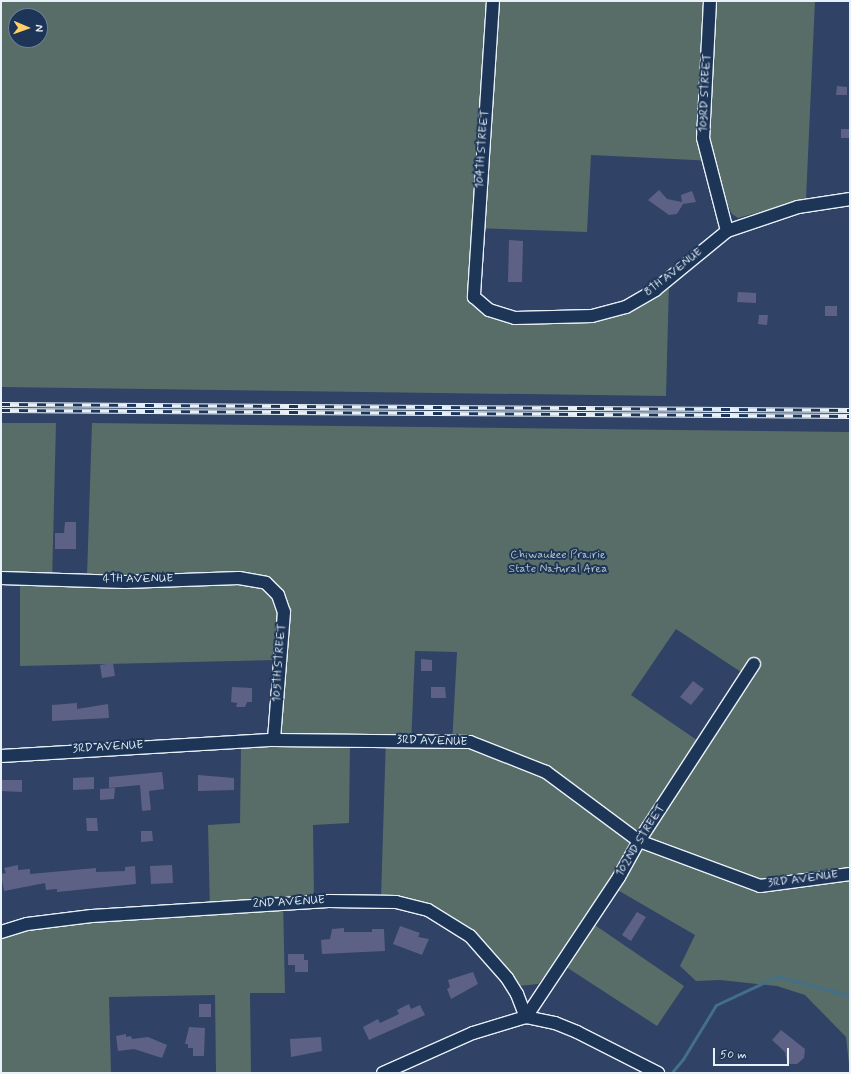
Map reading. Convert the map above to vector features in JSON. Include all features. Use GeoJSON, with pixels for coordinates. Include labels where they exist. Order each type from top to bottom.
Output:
{"type":"FeatureCollection","features":[{"type":"Feature","properties":{"kind":"street","name":"104TH STREET"},"geometry":{"type":"LineString","coordinates":[[474,297],[493,1]]}},
{"type":"Feature","properties":{"kind":"street","name":"103RD STREET"},"geometry":{"type":"LineString","coordinates":[[710,1],[703,138],[727,230]]}},
{"type":"Feature","properties":{"kind":"street","name":"8TH AVENUE"},"geometry":{"type":"LineString","coordinates":[[474,297],[489,310],[515,318],[592,316],[626,308],[655,290],[727,230],[798,207],[850,199]]}},
{"type":"Feature","properties":{"kind":"street","name":"4TH AVENUE"},"geometry":{"type":"LineString","coordinates":[[1,578],[125,582],[239,578],[261,581],[273,589]]}},
{"type":"Feature","properties":{"kind":"street","name":"105TH STREET"},"geometry":{"type":"LineString","coordinates":[[273,589],[284,612],[274,740]]}},
{"type":"Feature","properties":{"kind":"street","name":"102ND STREET"},"geometry":{"type":"LineString","coordinates":[[526,1017],[619,877],[639,842],[754,664]]}},
{"type":"Feature","properties":{"kind":"street","name":"3RD AVENUE"},"geometry":{"type":"LineString","coordinates":[[1,756],[274,740],[470,742],[546,772],[639,842],[760,886],[850,874]]}},
{"type":"Feature","properties":{"kind":"street","name":"2ND AVENUE"},"geometry":{"type":"LineString","coordinates":[[1,932],[51,920],[107,915],[329,901],[396,902],[428,910],[470,936],[507,978],[517,994],[526,1017]]}},
{"type":"Feature","properties":{"kind":"street"},"geometry":{"type":"LineString","coordinates":[[382,1073],[472,1033],[526,1017],[555,1023],[577,1032],[658,1073]]}},
{"type":"Feature","properties":{"kind":"green space"},"geometry":{"type":"Polygon","coordinates":[[[1,1],[815,1],[806,199],[738,218],[732,214],[726,201],[714,161],[591,155],[587,232],[475,228],[472,283],[488,316],[501,321],[598,318],[669,283],[666,396],[1,387],[1,1]]]}},
{"type":"Feature","properties":{"kind":"green space","name":"Chiwaukee Prairie State Natural Area"},"geometry":{"type":"Polygon","coordinates":[[[1,423],[56,423],[52,583],[87,576],[92,423],[850,432],[850,1073],[846,1037],[805,995],[777,986],[720,980],[696,981],[680,966],[695,935],[609,885],[586,919],[684,986],[657,1026],[557,961],[538,984],[519,986],[468,929],[381,897],[386,737],[350,744],[349,823],[313,825],[314,896],[283,898],[285,993],[250,993],[251,1073],[216,1073],[215,995],[109,997],[111,1073],[1,1073],[1,936],[26,928],[210,911],[208,825],[240,823],[241,746],[282,744],[276,660],[20,666],[20,575],[1,574],[1,423]],[[676,629],[631,695],[707,747],[740,694],[753,680],[676,629]],[[415,651],[411,745],[452,745],[457,652],[415,651]]]}},
{"type":"Feature","properties":{"kind":"building"},"geometry":{"type":"Polygon","coordinates":[[[837,86],[847,87],[847,95],[836,95],[837,86]]]}},
{"type":"Feature","properties":{"kind":"building"},"geometry":{"type":"Polygon","coordinates":[[[841,129],[850,129],[850,138],[841,138],[841,129]]]}},
{"type":"Feature","properties":{"kind":"building"},"geometry":{"type":"Polygon","coordinates":[[[659,190],[667,199],[682,202],[681,195],[692,191],[696,202],[683,204],[677,214],[669,215],[648,200],[659,190]]]}},
{"type":"Feature","properties":{"kind":"building"},"geometry":{"type":"Polygon","coordinates":[[[509,240],[523,241],[522,282],[508,282],[509,240]]]}},
{"type":"Feature","properties":{"kind":"building"},"geometry":{"type":"Polygon","coordinates":[[[738,292],[756,293],[756,303],[737,302],[738,292]]]}},
{"type":"Feature","properties":{"kind":"building"},"geometry":{"type":"Polygon","coordinates":[[[825,306],[837,306],[837,316],[825,316],[825,306]]]}},
{"type":"Feature","properties":{"kind":"building"},"geometry":{"type":"Polygon","coordinates":[[[759,315],[768,315],[767,325],[758,324],[759,315]]]}},
{"type":"Feature","properties":{"kind":"building"},"geometry":{"type":"Polygon","coordinates":[[[65,522],[76,522],[76,549],[55,549],[55,533],[64,533],[65,522]]]}},
{"type":"Feature","properties":{"kind":"building"},"geometry":{"type":"Polygon","coordinates":[[[421,659],[432,660],[432,671],[421,671],[421,659]]]}},
{"type":"Feature","properties":{"kind":"building"},"geometry":{"type":"Polygon","coordinates":[[[113,663],[115,676],[102,678],[100,665],[113,663]]]}},
{"type":"Feature","properties":{"kind":"building"},"geometry":{"type":"Polygon","coordinates":[[[693,681],[704,689],[691,705],[680,697],[693,681]]]}},
{"type":"Feature","properties":{"kind":"building"},"geometry":{"type":"Polygon","coordinates":[[[232,687],[252,688],[252,702],[247,702],[245,707],[236,707],[237,703],[231,702],[232,687]]]}},
{"type":"Feature","properties":{"kind":"building"},"geometry":{"type":"Polygon","coordinates":[[[431,687],[445,687],[446,698],[431,698],[431,687]]]}},
{"type":"Feature","properties":{"kind":"building"},"geometry":{"type":"Polygon","coordinates":[[[77,703],[77,709],[108,704],[109,718],[52,721],[52,705],[77,703]]]}},
{"type":"Feature","properties":{"kind":"building"},"geometry":{"type":"Polygon","coordinates":[[[162,772],[164,789],[149,791],[151,810],[142,811],[140,785],[109,788],[109,777],[162,772]]]}},
{"type":"Feature","properties":{"kind":"building"},"geometry":{"type":"Polygon","coordinates":[[[198,775],[234,778],[234,790],[198,791],[198,775]]]}},
{"type":"Feature","properties":{"kind":"building"},"geometry":{"type":"Polygon","coordinates":[[[94,777],[94,789],[73,790],[73,778],[94,777]]]}},
{"type":"Feature","properties":{"kind":"building"},"geometry":{"type":"Polygon","coordinates":[[[1,780],[22,780],[22,792],[1,791],[1,780]]]}},
{"type":"Feature","properties":{"kind":"building"},"geometry":{"type":"Polygon","coordinates":[[[115,788],[114,799],[100,800],[100,789],[115,788]]]}},
{"type":"Feature","properties":{"kind":"building"},"geometry":{"type":"Polygon","coordinates":[[[86,818],[97,818],[98,831],[87,831],[86,818]]]}},
{"type":"Feature","properties":{"kind":"building"},"geometry":{"type":"Polygon","coordinates":[[[141,831],[152,831],[153,841],[141,842],[141,831]]]}},
{"type":"Feature","properties":{"kind":"building"},"geometry":{"type":"Polygon","coordinates":[[[18,865],[18,870],[30,869],[30,874],[96,868],[96,872],[125,871],[125,867],[135,866],[136,884],[57,892],[57,889],[46,890],[45,883],[4,891],[1,874],[6,873],[4,868],[18,865]]]}},
{"type":"Feature","properties":{"kind":"building"},"geometry":{"type":"Polygon","coordinates":[[[172,865],[173,883],[151,884],[150,866],[172,865]]]}},
{"type":"Feature","properties":{"kind":"building"},"geometry":{"type":"Polygon","coordinates":[[[637,912],[646,917],[631,941],[622,935],[637,912]]]}},
{"type":"Feature","properties":{"kind":"building"},"geometry":{"type":"Polygon","coordinates":[[[400,926],[420,933],[418,937],[429,939],[422,955],[393,944],[400,926]]]}},
{"type":"Feature","properties":{"kind":"building"},"geometry":{"type":"Polygon","coordinates":[[[344,928],[344,932],[372,932],[372,929],[384,929],[385,951],[322,954],[321,940],[330,939],[332,929],[344,928]]]}},
{"type":"Feature","properties":{"kind":"building"},"geometry":{"type":"Polygon","coordinates":[[[288,954],[304,954],[304,960],[308,960],[308,972],[295,972],[295,965],[288,965],[288,954]]]}},
{"type":"Feature","properties":{"kind":"building"},"geometry":{"type":"Polygon","coordinates":[[[473,972],[478,984],[451,999],[447,989],[450,987],[448,980],[473,972]]]}},
{"type":"Feature","properties":{"kind":"building"},"geometry":{"type":"Polygon","coordinates":[[[199,1004],[211,1004],[211,1017],[199,1017],[199,1004]]]}},
{"type":"Feature","properties":{"kind":"building"},"geometry":{"type":"Polygon","coordinates":[[[409,1004],[411,1009],[420,1005],[425,1015],[369,1040],[363,1027],[378,1019],[380,1023],[399,1014],[397,1010],[409,1004]]]}},
{"type":"Feature","properties":{"kind":"building"},"geometry":{"type":"Polygon","coordinates":[[[189,1027],[205,1028],[204,1056],[193,1056],[193,1048],[188,1048],[188,1044],[185,1044],[189,1027]]]}},
{"type":"Feature","properties":{"kind":"building"},"geometry":{"type":"Polygon","coordinates":[[[781,1030],[805,1049],[804,1058],[797,1064],[790,1064],[787,1061],[785,1052],[772,1040],[781,1030]]]}},
{"type":"Feature","properties":{"kind":"building"},"geometry":{"type":"Polygon","coordinates":[[[126,1034],[126,1037],[131,1036],[132,1039],[148,1037],[167,1045],[162,1058],[134,1049],[118,1051],[116,1036],[126,1034]]]}},
{"type":"Feature","properties":{"kind":"building"},"geometry":{"type":"Polygon","coordinates":[[[321,1037],[322,1051],[291,1057],[290,1039],[321,1037]]]}},
{"type":"Feature","properties":{"kind":"waterway"},"geometry":{"type":"LineString","coordinates":[[673,1071],[683,1059],[716,1005],[778,976],[850,996]]}},
{"type":"Feature","properties":{"kind":"railway"},"geometry":{"type":"LineString","coordinates":[[1,404],[850,410]]}},
{"type":"Feature","properties":{"kind":"railway"},"geometry":{"type":"LineString","coordinates":[[1,410],[850,416]]}}]}
